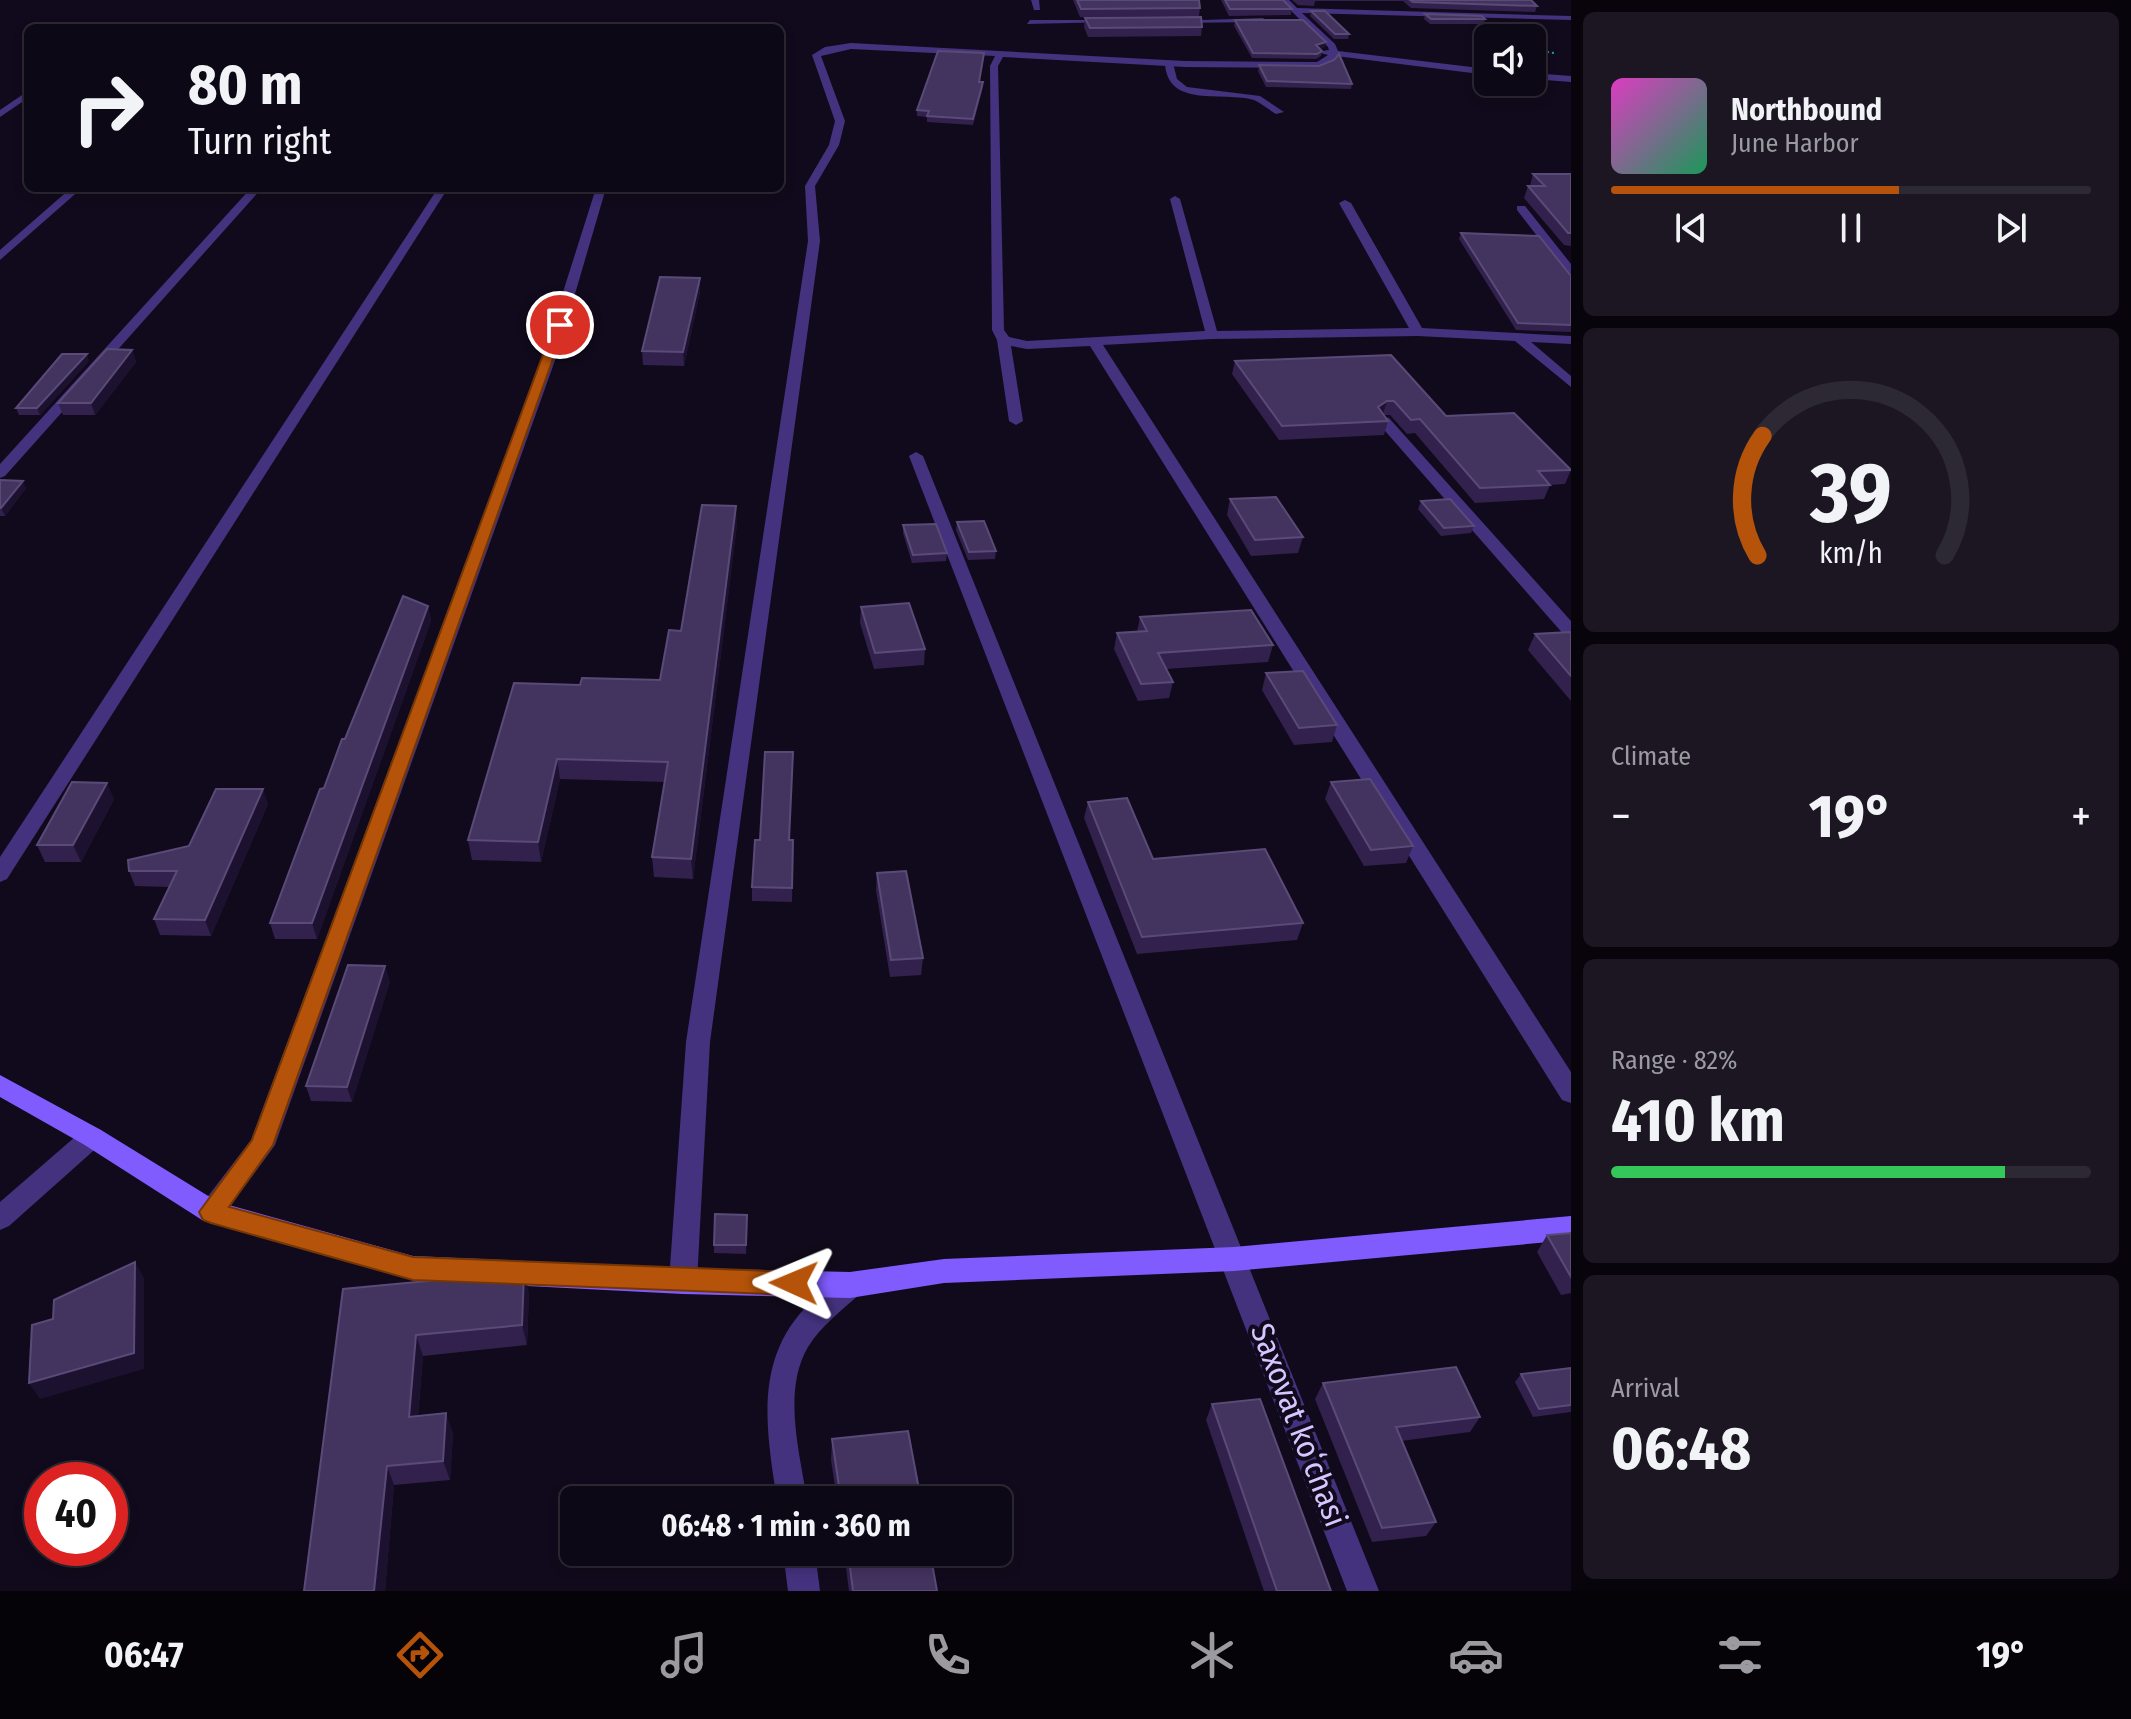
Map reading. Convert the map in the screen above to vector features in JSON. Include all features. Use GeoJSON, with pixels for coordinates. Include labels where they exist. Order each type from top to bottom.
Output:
{"type":"FeatureCollection","features":[{"type":"Feature","properties":{"kind":"street"},"geometry":{"type":"LineString","coordinates":[[1293,12],[1571,18]]}},
{"type":"Feature","properties":{"kind":"street"},"geometry":{"type":"LineString","coordinates":[[683,1281],[698,1042],[814,241],[810,186],[834,145],[840,121],[816,55],[828,49],[851,46],[1318,65],[1329,61],[1334,53],[1332,46],[1293,12]]}},
{"type":"Feature","properties":{"kind":"street"},"geometry":{"type":"LineString","coordinates":[[1165,21],[1274,20]]}},
{"type":"Feature","properties":{"kind":"street"},"geometry":{"type":"LineString","coordinates":[[1030,22],[1120,22]]}},
{"type":"Feature","properties":{"kind":"street"},"geometry":{"type":"LineString","coordinates":[[1119,51],[1173,57]]}},
{"type":"Feature","properties":{"kind":"street"},"geometry":{"type":"LineString","coordinates":[[1315,51],[1474,70]]}},
{"type":"Feature","properties":{"kind":"street"},"geometry":{"type":"LineString","coordinates":[[1001,53],[994,66],[998,330],[1004,340],[1016,421]]}},
{"type":"Feature","properties":{"kind":"street"},"geometry":{"type":"LineString","coordinates":[[1173,57],[1169,76],[1185,90],[1257,98],[1279,112]]}},
{"type":"Feature","properties":{"kind":"street"},"geometry":{"type":"LineString","coordinates":[[1546,77],[1571,79]]}},
{"type":"Feature","properties":{"kind":"street"},"geometry":{"type":"LineString","coordinates":[[0,114],[24,97]]}},
{"type":"Feature","properties":{"kind":"street"},"geometry":{"type":"LineString","coordinates":[[0,256],[72,192]]}},
{"type":"Feature","properties":{"kind":"street"},"geometry":{"type":"LineString","coordinates":[[0,473],[253,192]]}},
{"type":"Feature","properties":{"kind":"street"},"geometry":{"type":"LineString","coordinates":[[0,874],[440,192]]}},
{"type":"Feature","properties":{"kind":"street"},"geometry":{"type":"LineString","coordinates":[[211,1212],[262,1145],[551,352],[600,192]]}},
{"type":"Feature","properties":{"kind":"street"},"geometry":{"type":"LineString","coordinates":[[1175,199],[1212,335]]}},
{"type":"Feature","properties":{"kind":"street"},"geometry":{"type":"LineString","coordinates":[[1345,203],[1418,332]]}},
{"type":"Feature","properties":{"kind":"street"},"geometry":{"type":"LineString","coordinates":[[1521,208],[1571,272]]}},
{"type":"Feature","properties":{"kind":"street"},"geometry":{"type":"LineString","coordinates":[[1004,340],[1027,345],[1212,335],[1418,332],[1571,340]]}},
{"type":"Feature","properties":{"kind":"street"},"geometry":{"type":"LineString","coordinates":[[1519,338],[1571,383]]}},
{"type":"Feature","properties":{"kind":"street"},"geometry":{"type":"LineString","coordinates":[[1093,340],[1571,1093]]}},
{"type":"Feature","properties":{"kind":"street"},"geometry":{"type":"LineString","coordinates":[[1384,421],[1571,632]]}},
{"type":"Feature","properties":{"kind":"street","name":"Saxovat koʻchasi"},"geometry":{"type":"LineString","coordinates":[[916,456],[1363,1591]]}},
{"type":"Feature","properties":{"kind":"street"},"geometry":{"type":"LineString","coordinates":[[0,1085],[92,1137],[211,1212],[413,1268],[683,1281],[850,1285],[944,1271],[1234,1259],[1571,1228]]}},
{"type":"Feature","properties":{"kind":"street"},"geometry":{"type":"LineString","coordinates":[[0,1218],[92,1137]]}},
{"type":"Feature","properties":{"kind":"street"},"geometry":{"type":"LineString","coordinates":[[790,1486],[782,1421],[781,1377],[798,1337],[850,1285]]}},
{"type":"Feature","properties":{"kind":"street"},"geometry":{"type":"LineString","coordinates":[[801,1566],[804,1591]]}},
{"type":"Feature","properties":{"kind":"building"},"geometry":{"type":"Polygon","coordinates":[[[1077,0],[1199,0],[1200,8],[1081,9],[1077,0]]]}},
{"type":"Feature","properties":{"kind":"building"},"geometry":{"type":"Polygon","coordinates":[[[1225,0],[1283,0],[1292,9],[1230,9],[1225,0]]]}},
{"type":"Feature","properties":{"kind":"building"},"geometry":{"type":"Polygon","coordinates":[[[1410,0],[1531,0],[1537,6],[1413,2],[1410,0]]]}},
{"type":"Feature","properties":{"kind":"building"},"geometry":{"type":"Polygon","coordinates":[[[1311,11],[1325,11],[1349,34],[1335,34],[1311,11]]]}},
{"type":"Feature","properties":{"kind":"building"},"geometry":{"type":"Polygon","coordinates":[[[1425,14],[1482,16],[1485,19],[1431,19],[1425,14]]]}},
{"type":"Feature","properties":{"kind":"building"},"geometry":{"type":"Polygon","coordinates":[[[1201,17],[1202,27],[1090,28],[1085,18],[1201,17]]]}},
{"type":"Feature","properties":{"kind":"building"},"geometry":{"type":"Polygon","coordinates":[[[1235,20],[1303,20],[1326,42],[1316,45],[1322,51],[1317,54],[1253,53],[1235,20]]]}},
{"type":"Feature","properties":{"kind":"building"},"geometry":{"type":"Polygon","coordinates":[[[938,51],[984,53],[979,82],[983,82],[973,119],[927,116],[929,111],[917,110],[938,51]]]}},
{"type":"Feature","properties":{"kind":"building"},"geometry":{"type":"Polygon","coordinates":[[[1339,54],[1352,84],[1267,81],[1259,65],[1319,66],[1334,60],[1339,54]]]}},
{"type":"Feature","properties":{"kind":"building"},"geometry":{"type":"Polygon","coordinates":[[[1533,174],[1571,174],[1571,233],[1528,186],[1545,186],[1533,174]]]}},
{"type":"Feature","properties":{"kind":"building"},"geometry":{"type":"Polygon","coordinates":[[[1461,233],[1539,236],[1571,276],[1571,325],[1518,323],[1461,233]]]}},
{"type":"Feature","properties":{"kind":"building"},"geometry":{"type":"Polygon","coordinates":[[[660,277],[700,278],[683,352],[642,351],[660,277]]]}},
{"type":"Feature","properties":{"kind":"building"},"geometry":{"type":"Polygon","coordinates":[[[107,349],[132,350],[91,403],[58,403],[107,349]]]}},
{"type":"Feature","properties":{"kind":"building"},"geometry":{"type":"Polygon","coordinates":[[[62,354],[87,354],[37,408],[16,408],[62,354]]]}},
{"type":"Feature","properties":{"kind":"building"},"geometry":{"type":"Polygon","coordinates":[[[1391,355],[1446,416],[1514,413],[1571,470],[1538,471],[1550,485],[1480,488],[1420,419],[1411,420],[1394,401],[1387,401],[1378,407],[1388,421],[1282,426],[1235,361],[1391,355]]]}},
{"type":"Feature","properties":{"kind":"building"},"geometry":{"type":"Polygon","coordinates":[[[0,480],[23,481],[1,508],[0,508],[0,480]]]}},
{"type":"Feature","properties":{"kind":"building"},"geometry":{"type":"Polygon","coordinates":[[[1276,497],[1303,537],[1255,540],[1230,499],[1276,497]]]}},
{"type":"Feature","properties":{"kind":"building"},"geometry":{"type":"Polygon","coordinates":[[[1450,499],[1474,526],[1444,528],[1421,501],[1450,499]]]}},
{"type":"Feature","properties":{"kind":"building"},"geometry":{"type":"Polygon","coordinates":[[[702,505],[736,506],[691,859],[652,857],[668,762],[557,759],[538,842],[468,840],[514,683],[580,685],[582,678],[660,680],[669,630],[681,631],[702,505]]]}},
{"type":"Feature","properties":{"kind":"building"},"geometry":{"type":"Polygon","coordinates":[[[984,521],[996,551],[969,552],[957,522],[984,521]]]}},
{"type":"Feature","properties":{"kind":"building"},"geometry":{"type":"Polygon","coordinates":[[[936,524],[947,553],[913,555],[903,525],[936,524]]]}},
{"type":"Feature","properties":{"kind":"building"},"geometry":{"type":"Polygon","coordinates":[[[403,596],[428,606],[312,923],[270,923],[320,789],[324,788],[403,596]]]}},
{"type":"Feature","properties":{"kind":"building"},"geometry":{"type":"Polygon","coordinates":[[[909,603],[925,649],[875,653],[861,607],[909,603]]]}},
{"type":"Feature","properties":{"kind":"building"},"geometry":{"type":"Polygon","coordinates":[[[1251,610],[1273,645],[1158,653],[1173,682],[1141,684],[1117,633],[1147,631],[1140,617],[1251,610]]]}},
{"type":"Feature","properties":{"kind":"building"},"geometry":{"type":"Polygon","coordinates":[[[1571,632],[1571,676],[1535,634],[1571,632]]]}},
{"type":"Feature","properties":{"kind":"building"},"geometry":{"type":"Polygon","coordinates":[[[1303,671],[1337,725],[1299,728],[1266,673],[1303,671]]]}},
{"type":"Feature","properties":{"kind":"building"},"geometry":{"type":"Polygon","coordinates":[[[765,752],[793,752],[789,840],[793,840],[792,888],[752,887],[755,840],[760,840],[765,752]]]}},
{"type":"Feature","properties":{"kind":"building"},"geometry":{"type":"Polygon","coordinates":[[[1370,779],[1413,846],[1371,850],[1331,782],[1370,779]]]}},
{"type":"Feature","properties":{"kind":"building"},"geometry":{"type":"Polygon","coordinates":[[[72,782],[107,783],[73,845],[37,845],[72,782]]]}},
{"type":"Feature","properties":{"kind":"building"},"geometry":{"type":"Polygon","coordinates":[[[216,789],[263,789],[205,920],[154,919],[177,871],[129,871],[128,860],[189,846],[216,789]]]}},
{"type":"Feature","properties":{"kind":"building"},"geometry":{"type":"Polygon","coordinates":[[[1127,798],[1153,859],[1265,849],[1303,923],[1142,937],[1088,802],[1127,798]]]}},
{"type":"Feature","properties":{"kind":"building"},"geometry":{"type":"Polygon","coordinates":[[[906,871],[923,958],[891,960],[877,873],[906,871]]]}},
{"type":"Feature","properties":{"kind":"building"},"geometry":{"type":"Polygon","coordinates":[[[348,965],[385,966],[347,1087],[306,1086],[348,965]]]}},
{"type":"Feature","properties":{"kind":"building"},"geometry":{"type":"Polygon","coordinates":[[[715,1214],[747,1215],[746,1245],[714,1245],[715,1214]]]}},
{"type":"Feature","properties":{"kind":"building"},"geometry":{"type":"Polygon","coordinates":[[[1571,1233],[1571,1277],[1547,1235],[1571,1233]]]}},
{"type":"Feature","properties":{"kind":"building"},"geometry":{"type":"Polygon","coordinates":[[[135,1262],[134,1353],[29,1383],[32,1325],[53,1319],[54,1300],[135,1262]]]}},
{"type":"Feature","properties":{"kind":"building"},"geometry":{"type":"Polygon","coordinates":[[[524,1272],[522,1325],[416,1335],[409,1417],[446,1413],[443,1461],[387,1466],[374,1591],[304,1591],[343,1289],[524,1272]]]}},
{"type":"Feature","properties":{"kind":"building"},"geometry":{"type":"Polygon","coordinates":[[[1456,1367],[1480,1417],[1396,1427],[1436,1522],[1382,1528],[1323,1383],[1456,1367]]]}},
{"type":"Feature","properties":{"kind":"building"},"geometry":{"type":"Polygon","coordinates":[[[1571,1368],[1571,1405],[1539,1409],[1521,1374],[1571,1368]]]}},
{"type":"Feature","properties":{"kind":"building"},"geometry":{"type":"Polygon","coordinates":[[[1260,1399],[1331,1591],[1277,1591],[1212,1404],[1260,1399]]]}},
{"type":"Feature","properties":{"kind":"building"},"geometry":{"type":"Polygon","coordinates":[[[908,1431],[918,1486],[839,1486],[832,1439],[908,1431]]]}},
{"type":"Feature","properties":{"kind":"building"},"geometry":{"type":"Polygon","coordinates":[[[850,1566],[933,1566],[937,1591],[853,1591],[850,1566]]]}},
{"type":"Feature","properties":{"kind":"route"},"geometry":{"type":"LineString","coordinates":[[560,325],[262,1145],[211,1212],[413,1268],[794,1283]]}}]}
